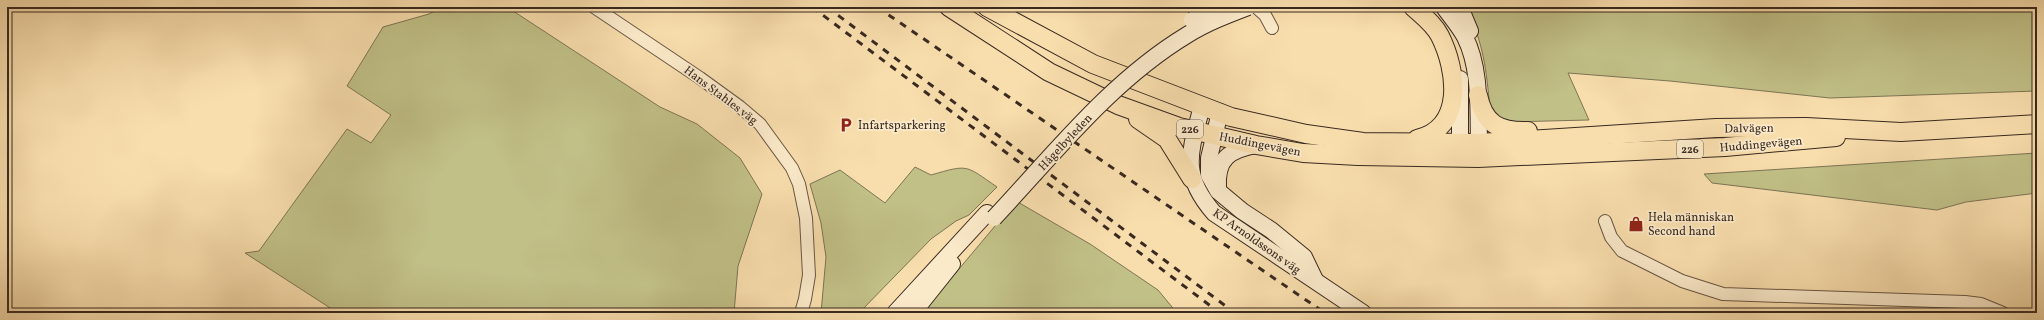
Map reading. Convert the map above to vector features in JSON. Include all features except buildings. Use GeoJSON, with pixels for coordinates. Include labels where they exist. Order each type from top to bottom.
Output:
{"type":"FeatureCollection","features":[{"type":"Feature","properties":{"kind":"main road","name":"Huddingevägen"},"geometry":{"type":"LineString","coordinates":[[949,7],[1049,72],[1118,104],[1196,131],[1256,145],[1303,153],[1460,151]]}},
{"type":"Feature","properties":{"kind":"main road","name":"Huddingevägen"},"geometry":{"type":"LineString","coordinates":[[987,7],[1093,64],[1240,120],[1306,134],[1460,151]]}},
{"type":"Feature","properties":{"kind":"main road","name":"Hågelbyleden"},"geometry":{"type":"LineString","coordinates":[[913,313],[990,216],[1082,111],[1119,74],[1156,44],[1184,24],[1217,7]]}},
{"type":"Feature","properties":{"kind":"main road","name":"Hågelbyleden"},"geometry":{"type":"LineString","coordinates":[[895,313],[1125,80],[1187,35],[1213,21],[1248,7]]}},
{"type":"Feature","properties":{"kind":"main road"},"geometry":{"type":"LineString","coordinates":[[1374,142],[1385,139],[1415,139],[1429,136],[1438,131],[1450,114],[1452,100],[1452,74],[1447,55],[1440,36],[1432,24],[1414,7]]}},
{"type":"Feature","properties":{"kind":"main road"},"geometry":{"type":"LineString","coordinates":[[1414,7],[1438,24],[1450,42],[1459,74],[1460,151]]}},
{"type":"Feature","properties":{"kind":"main road"},"geometry":{"type":"LineString","coordinates":[[1444,7],[1466,38],[1472,56],[1481,108],[1488,119],[1505,130],[1519,131],[1599,127],[1716,128]]}},
{"type":"Feature","properties":{"kind":"main road"},"geometry":{"type":"LineString","coordinates":[[1460,7],[1472,37],[1478,61],[1478,151]]}},
{"type":"Feature","properties":{"kind":"main road"},"geometry":{"type":"LineString","coordinates":[[1118,104],[1167,139],[1180,157],[1192,179]]}},
{"type":"Feature","properties":{"kind":"main road","name":"KP Arnoldssons väg"},"geometry":{"type":"LineString","coordinates":[[1202,106],[1190,160],[1192,179],[1201,198],[1214,213],[1363,313]]}},
{"type":"Feature","properties":{"kind":"main road","name":"KP Arnoldssons väg"},"geometry":{"type":"LineString","coordinates":[[1220,112],[1209,158],[1210,175],[1218,191],[1242,211],[1271,230],[1304,257],[1315,280]]}},
{"type":"Feature","properties":{"kind":"main road","name":"Dalvägen"},"geometry":{"type":"LineString","coordinates":[[1460,151],[1478,151],[1716,128],[1806,127],[1901,132],[2037,124]]}},
{"type":"Feature","properties":{"kind":"main road","name":"Huddingevägen"},"geometry":{"type":"LineString","coordinates":[[1478,151],[1724,147],[1901,132]]}},
{"type":"Feature","properties":{"kind":"main road","name":"KP Arnoldssons väg"},"geometry":{"type":"LineString","coordinates":[[1218,191],[1217,176],[1228,154],[1238,148],[1256,145]]}},
{"type":"Feature","properties":{"kind":"street","name":"Hans Stahles väg"},"geometry":{"type":"LineString","coordinates":[[594,7],[700,78],[740,107],[760,124],[788,163],[799,184],[806,218],[809,275],[801,313]]}},
{"type":"Feature","properties":{"kind":"street"},"geometry":{"type":"LineString","coordinates":[[1256,7],[1265,16],[1272,28]]}},
{"type":"Feature","properties":{"kind":"street"},"geometry":{"type":"LineString","coordinates":[[1605,221],[1611,236],[1622,251],[1682,281],[1723,294],[1965,302],[1981,304],[2003,313]]}},
{"type":"Feature","properties":{"kind":"shaded area"},"geometry":{"type":"Polygon","coordinates":[[[442,7],[507,7],[660,107],[697,124],[740,158],[762,194],[738,266],[734,313],[338,313],[245,253],[259,251],[347,129],[371,143],[391,115],[347,86],[383,27],[429,14],[442,7]]]}},
{"type":"Feature","properties":{"kind":"shaded area"},"geometry":{"type":"Polygon","coordinates":[[[1466,7],[2037,7],[2037,91],[1830,98],[1670,81],[1568,73],[1589,120],[1508,122],[1494,116],[1490,109],[1483,57],[1477,33],[1466,7]]]}},
{"type":"Feature","properties":{"kind":"shaded area"},"geometry":{"type":"Polygon","coordinates":[[[2037,153],[2037,193],[1966,202],[1937,210],[1712,183],[1704,174],[2037,153]]]}},
{"type":"Feature","properties":{"kind":"shaded area"},"geometry":{"type":"Polygon","coordinates":[[[915,167],[931,175],[953,169],[966,169],[979,174],[997,187],[969,215],[956,221],[931,239],[859,313],[821,313],[826,257],[821,223],[810,184],[840,170],[885,203],[915,167]]]}},
{"type":"Feature","properties":{"kind":"shaded area"},"geometry":{"type":"Polygon","coordinates":[[[1016,201],[1090,244],[1158,290],[1177,313],[922,313],[1016,201]]]}},
{"type":"Feature","properties":{"kind":"railway"},"geometry":{"type":"LineString","coordinates":[[812,7],[1220,313]]}},
{"type":"Feature","properties":{"kind":"railway"},"geometry":{"type":"LineString","coordinates":[[827,7],[1235,313]]}},
{"type":"Feature","properties":{"kind":"railway"},"geometry":{"type":"LineString","coordinates":[[877,7],[1325,313]]}},
{"type":"Feature","properties":{"kind":"place","name":"Infartsparkering"},"geometry":{"type":"Point","coordinates":[846,125]}},
{"type":"Feature","properties":{"kind":"place","name":"Hela människan Second hand"},"geometry":{"type":"Point","coordinates":[1636,224]}}]}
